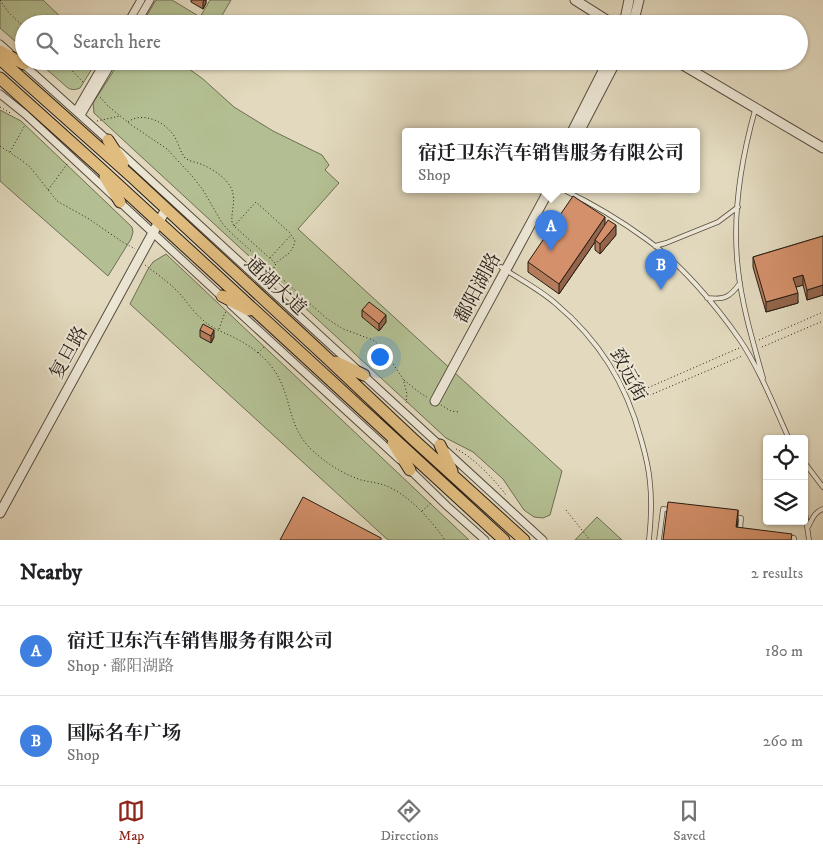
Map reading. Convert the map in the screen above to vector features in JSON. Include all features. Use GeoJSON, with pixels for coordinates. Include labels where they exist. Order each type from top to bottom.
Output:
{"type":"FeatureCollection","features":[{"type":"Feature","properties":{"kind":"main road"},"geometry":{"type":"LineString","coordinates":[[0,51],[15,59]]}},
{"type":"Feature","properties":{"kind":"main road","name":"通湖大道"},"geometry":{"type":"LineString","coordinates":[[0,59],[166,209],[524,540]]}},
{"type":"Feature","properties":{"kind":"main road","name":"通湖大道"},"geometry":{"type":"LineString","coordinates":[[0,78],[504,540]]}},
{"type":"Feature","properties":{"kind":"main road"},"geometry":{"type":"LineString","coordinates":[[108,140],[132,178]]}},
{"type":"Feature","properties":{"kind":"main road"},"geometry":{"type":"LineString","coordinates":[[100,168],[120,202]]}},
{"type":"Feature","properties":{"kind":"main road"},"geometry":{"type":"LineString","coordinates":[[222,296],[260,315]]}},
{"type":"Feature","properties":{"kind":"main road"},"geometry":{"type":"LineString","coordinates":[[326,357],[364,375]]}},
{"type":"Feature","properties":{"kind":"main road"},"geometry":{"type":"LineString","coordinates":[[384,429],[410,470]]}},
{"type":"Feature","properties":{"kind":"main road"},"geometry":{"type":"LineString","coordinates":[[440,446],[455,477]]}},
{"type":"Feature","properties":{"kind":"street"},"geometry":{"type":"LineString","coordinates":[[132,15],[141,0]]}},
{"type":"Feature","properties":{"kind":"street"},"geometry":{"type":"LineString","coordinates":[[141,15],[150,0]]}},
{"type":"Feature","properties":{"kind":"street"},"geometry":{"type":"LineString","coordinates":[[574,0],[598,15]]}},
{"type":"Feature","properties":{"kind":"street"},"geometry":{"type":"LineString","coordinates":[[626,15],[629,0]]}},
{"type":"Feature","properties":{"kind":"street"},"geometry":{"type":"LineString","coordinates":[[635,15],[639,0]]}},
{"type":"Feature","properties":{"kind":"street"},"geometry":{"type":"LineString","coordinates":[[0,44],[15,56]]}},
{"type":"Feature","properties":{"kind":"street"},"geometry":{"type":"LineString","coordinates":[[31,70],[543,540]]}},
{"type":"Feature","properties":{"kind":"street"},"geometry":{"type":"LineString","coordinates":[[92,90],[101,70]]}},
{"type":"Feature","properties":{"kind":"street"},"geometry":{"type":"LineString","coordinates":[[78,113],[106,70]]}},
{"type":"Feature","properties":{"kind":"street"},"geometry":{"type":"LineString","coordinates":[[574,128],[603,70]]}},
{"type":"Feature","properties":{"kind":"street"},"geometry":{"type":"LineString","coordinates":[[581,128],[611,70]]}},
{"type":"Feature","properties":{"kind":"street"},"geometry":{"type":"LineString","coordinates":[[691,70],[823,148]]}},
{"type":"Feature","properties":{"kind":"street"},"geometry":{"type":"LineString","coordinates":[[0,94],[120,202],[485,540]]}},
{"type":"Feature","properties":{"kind":"street","name":"鄱阳湖路"},"geometry":{"type":"LineString","coordinates":[[504,269],[542,193]]}},
{"type":"Feature","properties":{"kind":"street","name":"鄱阳湖路"},"geometry":{"type":"LineString","coordinates":[[432,400],[547,193]]}},
{"type":"Feature","properties":{"kind":"street","name":"复旦路"},"geometry":{"type":"LineString","coordinates":[[0,513],[166,209]]}},
{"type":"Feature","properties":{"kind":"lane"},"geometry":{"type":"LineString","coordinates":[[755,108],[747,136],[736,240],[740,283],[746,314],[765,385]]}},
{"type":"Feature","properties":{"kind":"lane"},"geometry":{"type":"LineString","coordinates":[[570,193],[612,216],[654,246],[672,261],[707,298],[743,346],[765,385],[788,435]]}},
{"type":"Feature","properties":{"kind":"lane"},"geometry":{"type":"LineString","coordinates":[[654,246],[718,222],[738,208]]}},
{"type":"Feature","properties":{"kind":"lane","name":"致远街"},"geometry":{"type":"LineString","coordinates":[[504,269],[554,302],[582,329],[615,373],[623,389],[642,442],[650,482],[649,540]]}},
{"type":"Feature","properties":{"kind":"lane"},"geometry":{"type":"LineString","coordinates":[[707,298],[718,300],[726,298],[734,292],[740,283]]}},
{"type":"Feature","properties":{"kind":"lane"},"geometry":{"type":"LineString","coordinates":[[808,467],[823,487]]}},
{"type":"Feature","properties":{"kind":"lane"},"geometry":{"type":"LineString","coordinates":[[659,540],[663,509],[673,510]]}},
{"type":"Feature","properties":{"kind":"lane"},"geometry":{"type":"LineString","coordinates":[[808,528],[814,515],[823,509]]}},
{"type":"Feature","properties":{"kind":"lane"},"geometry":{"type":"LineString","coordinates":[[482,519],[491,510]]}},
{"type":"Feature","properties":{"kind":"lane"},"geometry":{"type":"LineString","coordinates":[[732,517],[741,518],[740,533],[749,534]]}},
{"type":"Feature","properties":{"kind":"lane"},"geometry":{"type":"LineString","coordinates":[[807,525],[809,540]]}},
{"type":"Feature","properties":{"kind":"lane"},"geometry":{"type":"LineString","coordinates":[[785,537],[794,538],[794,540]]}},
{"type":"Feature","properties":{"kind":"path"},"geometry":{"type":"LineString","coordinates":[[0,0],[9,14],[15,19]]}},
{"type":"Feature","properties":{"kind":"path"},"geometry":{"type":"LineString","coordinates":[[72,70],[127,122],[167,149],[203,190],[222,223],[272,270],[326,318],[343,329],[373,340],[378,344],[402,379],[406,394],[405,409]]}},
{"type":"Feature","properties":{"kind":"path"},"geometry":{"type":"LineString","coordinates":[[92,122],[120,116]]}},
{"type":"Feature","properties":{"kind":"path"},"geometry":{"type":"LineString","coordinates":[[127,122],[138,118],[151,119],[158,122],[169,129],[185,158],[205,166],[223,178],[233,194],[232,218],[234,226],[275,263]]}},
{"type":"Feature","properties":{"kind":"path"},"geometry":{"type":"LineString","coordinates":[[9,152],[27,123]]}},
{"type":"Feature","properties":{"kind":"path"},"geometry":{"type":"LineString","coordinates":[[0,146],[30,167],[57,201],[89,219],[140,257],[180,294],[203,321],[258,353],[273,368],[287,395],[290,413],[298,432],[302,440],[313,451],[350,476],[395,491],[414,504],[436,528],[444,540]]}},
{"type":"Feature","properties":{"kind":"path"},"geometry":{"type":"LineString","coordinates":[[48,190],[69,161]]}},
{"type":"Feature","properties":{"kind":"path"},"geometry":{"type":"LineString","coordinates":[[234,226],[256,202],[290,233],[295,241],[291,252],[275,263],[272,270]]}},
{"type":"Feature","properties":{"kind":"path"},"geometry":{"type":"LineString","coordinates":[[269,258],[291,235]]}},
{"type":"Feature","properties":{"kind":"path"},"geometry":{"type":"LineString","coordinates":[[218,330],[229,308]]}},
{"type":"Feature","properties":{"kind":"path"},"geometry":{"type":"LineString","coordinates":[[753,342],[823,312]]}},
{"type":"Feature","properties":{"kind":"path"},"geometry":{"type":"LineString","coordinates":[[756,350],[823,321]]}},
{"type":"Feature","properties":{"kind":"path"},"geometry":{"type":"LineString","coordinates":[[258,353],[267,343]]}},
{"type":"Feature","properties":{"kind":"path"},"geometry":{"type":"LineString","coordinates":[[646,393],[644,389],[743,346]]}},
{"type":"Feature","properties":{"kind":"path"},"geometry":{"type":"LineString","coordinates":[[646,393],[648,396],[747,353]]}},
{"type":"Feature","properties":{"kind":"path"},"geometry":{"type":"LineString","coordinates":[[628,402],[646,393]]}},
{"type":"Feature","properties":{"kind":"path"},"geometry":{"type":"LineString","coordinates":[[421,511],[434,500]]}},
{"type":"Feature","properties":{"kind":"path"},"geometry":{"type":"LineString","coordinates":[[566,510],[590,540]]}},
{"type":"Feature","properties":{"kind":"green space"},"geometry":{"type":"Polygon","coordinates":[[[0,0],[43,0],[59,15],[15,15],[15,41],[0,28],[0,0]]]}},
{"type":"Feature","properties":{"kind":"green space"},"geometry":{"type":"Polygon","coordinates":[[[156,0],[172,0],[197,15],[147,15],[156,0]]]}},
{"type":"Feature","properties":{"kind":"green space"},"geometry":{"type":"Polygon","coordinates":[[[210,0],[231,0],[222,15],[201,15],[210,0]]]}},
{"type":"Feature","properties":{"kind":"green space"},"geometry":{"type":"Polygon","coordinates":[[[47,70],[91,70],[80,88],[74,90],[68,88],[47,70]]]}},
{"type":"Feature","properties":{"kind":"green space"},"geometry":{"type":"Polygon","coordinates":[[[114,70],[190,70],[234,107],[273,131],[322,155],[329,165],[325,170],[339,183],[298,229],[562,471],[550,515],[543,518],[534,517],[524,510],[503,479],[473,452],[446,438],[94,113],[93,103],[114,70]]]}},
{"type":"Feature","properties":{"kind":"green space"},"geometry":{"type":"Polygon","coordinates":[[[0,110],[21,121],[132,227],[131,239],[108,276],[0,181],[0,110]]]}},
{"type":"Feature","properties":{"kind":"green space"},"geometry":{"type":"Polygon","coordinates":[[[166,254],[469,540],[388,540],[130,304],[153,262],[166,254]]]}},
{"type":"Feature","properties":{"kind":"green space"},"geometry":{"type":"Polygon","coordinates":[[[597,517],[622,540],[575,540],[597,517]]]}},
{"type":"Feature","properties":{"kind":"building"},"geometry":{"type":"Polygon","coordinates":[[[573,196],[605,217],[559,284],[528,262],[573,196]]]}},
{"type":"Feature","properties":{"kind":"building"},"geometry":{"type":"Polygon","coordinates":[[[608,220],[616,225],[600,244],[595,240],[608,220]]]}},
{"type":"Feature","properties":{"kind":"building"},"geometry":{"type":"Polygon","coordinates":[[[823,236],[823,285],[807,290],[803,275],[793,278],[798,293],[766,302],[753,257],[823,236]]]}},
{"type":"Feature","properties":{"kind":"building"},"geometry":{"type":"Polygon","coordinates":[[[369,302],[386,315],[379,324],[362,310],[369,302]]]}},
{"type":"Feature","properties":{"kind":"building"},"geometry":{"type":"Polygon","coordinates":[[[203,324],[214,330],[211,336],[200,330],[203,324]]]}},
{"type":"Feature","properties":{"kind":"building"},"geometry":{"type":"Polygon","coordinates":[[[303,497],[381,538],[381,540],[280,540],[303,497]]]}},
{"type":"Feature","properties":{"kind":"building"},"geometry":{"type":"Polygon","coordinates":[[[668,502],[738,510],[736,527],[792,534],[791,540],[663,540],[668,502]]]}},
{"type":"Feature","properties":{"kind":"place","name":"宿迁卫东汽车销售服务有限公司"},"geometry":{"type":"Point","coordinates":[551,251]}},
{"type":"Feature","properties":{"kind":"place","name":"国际名车广场"},"geometry":{"type":"Point","coordinates":[661,290]}}]}
